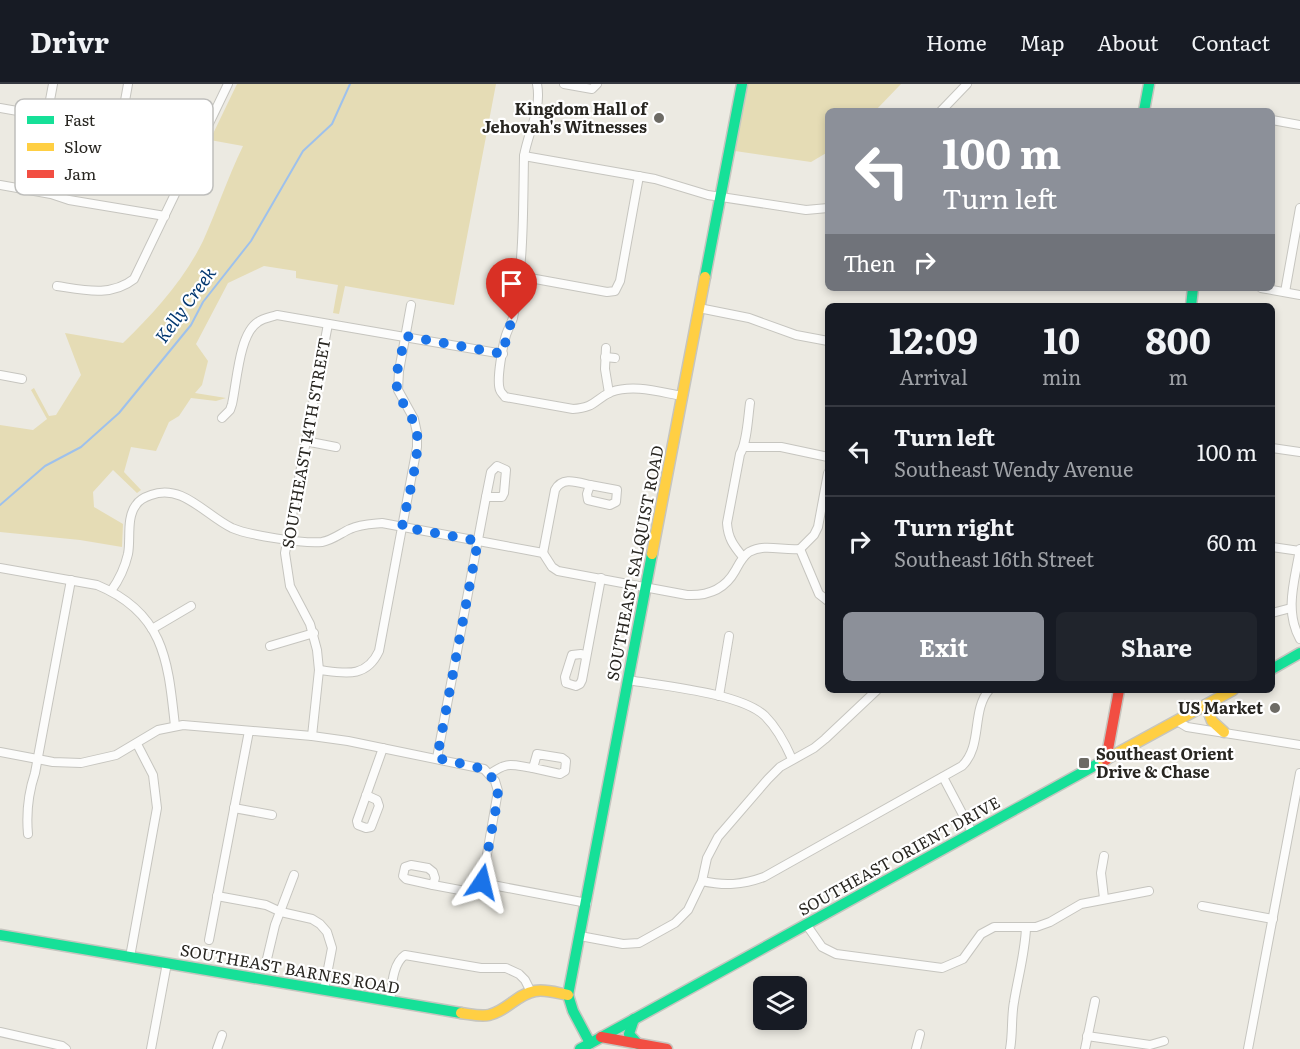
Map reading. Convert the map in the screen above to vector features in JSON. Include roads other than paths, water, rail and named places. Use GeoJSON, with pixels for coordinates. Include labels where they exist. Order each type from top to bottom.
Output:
{"type":"FeatureCollection","features":[{"type":"Feature","properties":{"kind":"street"},"geometry":{"type":"LineString","coordinates":[[50,99],[53,84]]}},
{"type":"Feature","properties":{"kind":"street"},"geometry":{"type":"LineString","coordinates":[[125,99],[128,84]]}},
{"type":"Feature","properties":{"kind":"street"},"geometry":{"type":"LineString","coordinates":[[213,115],[228,84]]}},
{"type":"Feature","properties":{"kind":"street"},"geometry":{"type":"LineString","coordinates":[[537,84],[537,107],[524,156],[522,250],[519,276],[512,320],[503,354],[500,392],[506,397],[573,409],[595,404],[609,393],[634,388],[682,396]]}},
{"type":"Feature","properties":{"kind":"street"},"geometry":{"type":"LineString","coordinates":[[564,84],[595,86]]}},
{"type":"Feature","properties":{"kind":"street","name":"SOUTHEAST SALQUIST ROAD"},"geometry":{"type":"LineString","coordinates":[[568,995],[742,84]]}},
{"type":"Feature","properties":{"kind":"street"},"geometry":{"type":"LineString","coordinates":[[944,108],[967,84]]}},
{"type":"Feature","properties":{"kind":"street"},"geometry":{"type":"LineString","coordinates":[[1145,108],[1149,84]]}},
{"type":"Feature","properties":{"kind":"street"},"geometry":{"type":"LineString","coordinates":[[0,108],[15,111]]}},
{"type":"Feature","properties":{"kind":"street"},"geometry":{"type":"LineString","coordinates":[[1275,121],[1300,125]]}},
{"type":"Feature","properties":{"kind":"street"},"geometry":{"type":"LineString","coordinates":[[524,156],[655,179],[720,197],[806,210],[825,208]]}},
{"type":"Feature","properties":{"kind":"street"},"geometry":{"type":"LineString","coordinates":[[519,276],[607,292],[615,291],[620,281],[639,176]]}},
{"type":"Feature","properties":{"kind":"street"},"geometry":{"type":"LineString","coordinates":[[0,185],[15,188]]}},
{"type":"Feature","properties":{"kind":"street"},"geometry":{"type":"LineString","coordinates":[[54,195],[69,200],[165,216]]}},
{"type":"Feature","properties":{"kind":"street"},"geometry":{"type":"LineString","coordinates":[[57,286],[106,292],[128,284],[139,273],[175,195]]}},
{"type":"Feature","properties":{"kind":"street"},"geometry":{"type":"LineString","coordinates":[[1285,292],[1300,208]]}},
{"type":"Feature","properties":{"kind":"street"},"geometry":{"type":"LineString","coordinates":[[1275,290],[1300,295]]}},
{"type":"Feature","properties":{"kind":"street"},"geometry":{"type":"LineString","coordinates":[[318,670],[349,673],[364,669],[375,658],[381,643],[417,447],[414,419],[398,390],[399,371],[411,305]]}},
{"type":"Feature","properties":{"kind":"street"},"geometry":{"type":"LineString","coordinates":[[699,308],[749,318],[796,335],[825,340]]}},
{"type":"Feature","properties":{"kind":"street"},"geometry":{"type":"LineString","coordinates":[[222,417],[231,410],[249,331],[259,321],[277,315],[503,354]]}},
{"type":"Feature","properties":{"kind":"street","name":"SOUTHEAST 14TH STREET"},"geometry":{"type":"LineString","coordinates":[[312,736],[318,670],[314,633],[290,586],[286,570],[287,539],[328,324]]}},
{"type":"Feature","properties":{"kind":"street"},"geometry":{"type":"LineString","coordinates":[[606,348],[606,384],[609,393]]}},
{"type":"Feature","properties":{"kind":"street"},"geometry":{"type":"LineString","coordinates":[[605,357],[615,358]]}},
{"type":"Feature","properties":{"kind":"street"},"geometry":{"type":"LineString","coordinates":[[0,375],[22,378]]}},
{"type":"Feature","properties":{"kind":"street"},"geometry":{"type":"LineString","coordinates":[[743,556],[732,544],[727,522],[740,454],[744,447],[750,403]]}},
{"type":"Feature","properties":{"kind":"street"},"geometry":{"type":"LineString","coordinates":[[305,441],[336,447]]}},
{"type":"Feature","properties":{"kind":"street"},"geometry":{"type":"LineString","coordinates":[[744,447],[782,447],[825,456]]}},
{"type":"Feature","properties":{"kind":"street"},"geometry":{"type":"LineString","coordinates":[[1275,448],[1300,452]]}},
{"type":"Feature","properties":{"kind":"street"},"geometry":{"type":"LineString","coordinates":[[590,485],[563,481],[555,490],[543,553],[552,567],[558,571],[701,596],[712,592],[728,581],[743,556],[759,548],[800,549],[814,535],[818,527],[825,489]]}},
{"type":"Feature","properties":{"kind":"street"},"geometry":{"type":"LineString","coordinates":[[111,591],[128,555],[132,513],[144,497],[156,493],[176,493],[232,528],[287,539],[322,542],[335,538],[351,528],[382,523],[543,553]]}},
{"type":"Feature","properties":{"kind":"street"},"geometry":{"type":"LineString","coordinates":[[437,758],[486,497]]}},
{"type":"Feature","properties":{"kind":"street"},"geometry":{"type":"LineString","coordinates":[[1275,547],[1300,550],[1291,608],[1294,626],[1300,639]]}},
{"type":"Feature","properties":{"kind":"street"},"geometry":{"type":"LineString","coordinates":[[800,549],[819,594],[825,599]]}},
{"type":"Feature","properties":{"kind":"street"},"geometry":{"type":"LineString","coordinates":[[0,568],[97,585],[126,601],[152,629],[166,657],[176,726]]}},
{"type":"Feature","properties":{"kind":"street"},"geometry":{"type":"LineString","coordinates":[[586,657],[602,579]]}},
{"type":"Feature","properties":{"kind":"street"},"geometry":{"type":"LineString","coordinates":[[28,834],[26,812],[71,580]]}},
{"type":"Feature","properties":{"kind":"street"},"geometry":{"type":"LineString","coordinates":[[152,629],[191,606]]}},
{"type":"Feature","properties":{"kind":"street"},"geometry":{"type":"LineString","coordinates":[[1275,612],[1291,608]]}},
{"type":"Feature","properties":{"kind":"street"},"geometry":{"type":"LineString","coordinates":[[270,646],[314,633]]}},
{"type":"Feature","properties":{"kind":"street"},"geometry":{"type":"LineString","coordinates":[[719,696],[729,636]]}},
{"type":"Feature","properties":{"kind":"street"},"geometry":{"type":"LineString","coordinates":[[1275,667],[1300,653]]}},
{"type":"Feature","properties":{"kind":"street"},"geometry":{"type":"LineString","coordinates":[[628,680],[746,703],[764,715],[778,732],[792,759]]}},
{"type":"Feature","properties":{"kind":"street"},"geometry":{"type":"LineString","coordinates":[[580,936],[623,944],[639,943],[675,923],[688,910],[702,881],[707,858],[718,837],[768,779],[780,766],[808,752],[825,739],[875,693]]}},
{"type":"Feature","properties":{"kind":"street"},"geometry":{"type":"LineString","coordinates":[[702,881],[733,885],[749,883],[764,877],[962,766],[972,754],[987,693]]}},
{"type":"Feature","properties":{"kind":"street"},"geometry":{"type":"LineString","coordinates":[[1106,760],[1118,693]]}},
{"type":"Feature","properties":{"kind":"street","name":"SOUTHEAST ORIENT DRIVE"},"geometry":{"type":"LineString","coordinates":[[580,1049],[1228,693]]}},
{"type":"Feature","properties":{"kind":"street"},"geometry":{"type":"LineString","coordinates":[[1206,705],[1212,721],[1224,732]]}},
{"type":"Feature","properties":{"kind":"street"},"geometry":{"type":"LineString","coordinates":[[1177,720],[1187,727],[1300,745]]}},
{"type":"Feature","properties":{"kind":"street"},"geometry":{"type":"LineString","coordinates":[[0,752],[63,763],[90,761],[116,754],[158,730],[176,726],[312,736],[476,766],[490,774],[498,791],[482,882],[478,889],[472,891],[433,885]]}},
{"type":"Feature","properties":{"kind":"street"},"geometry":{"type":"LineString","coordinates":[[208,940],[249,731]]}},
{"type":"Feature","properties":{"kind":"street"},"geometry":{"type":"LineString","coordinates":[[130,957],[157,808],[153,775],[137,744]]}},
{"type":"Feature","properties":{"kind":"street"},"geometry":{"type":"LineString","coordinates":[[366,795],[383,748]]}},
{"type":"Feature","properties":{"kind":"street"},"geometry":{"type":"LineString","coordinates":[[490,774],[507,764],[533,768]]}},
{"type":"Feature","properties":{"kind":"street"},"geometry":{"type":"LineString","coordinates":[[1248,1049],[1300,773]]}},
{"type":"Feature","properties":{"kind":"street"},"geometry":{"type":"LineString","coordinates":[[943,777],[972,832]]}},
{"type":"Feature","properties":{"kind":"street"},"geometry":{"type":"LineString","coordinates":[[234,808],[272,815]]}},
{"type":"Feature","properties":{"kind":"street"},"geometry":{"type":"LineString","coordinates":[[1104,856],[1101,882],[1104,898]]}},
{"type":"Feature","properties":{"kind":"street"},"geometry":{"type":"LineString","coordinates":[[266,963],[271,938],[294,875]]}},
{"type":"Feature","properties":{"kind":"street"},"geometry":{"type":"LineString","coordinates":[[482,882],[587,903]]}},
{"type":"Feature","properties":{"kind":"street"},"geometry":{"type":"LineString","coordinates":[[806,924],[822,947],[836,954],[934,968],[950,966],[963,959],[981,934],[987,930],[1002,926],[1026,928],[1050,922],[1074,906],[1104,898],[1149,891]]}},
{"type":"Feature","properties":{"kind":"street"},"geometry":{"type":"LineString","coordinates":[[217,896],[266,905],[281,912],[312,919],[327,932],[332,948],[324,990]]}},
{"type":"Feature","properties":{"kind":"street"},"geometry":{"type":"LineString","coordinates":[[1202,906],[1273,919]]}},
{"type":"Feature","properties":{"kind":"street"},"geometry":{"type":"LineString","coordinates":[[1010,1049],[1013,1005],[1026,941],[1026,928]]}},
{"type":"Feature","properties":{"kind":"street","name":"SOUTHEAST BARNES ROAD"},"geometry":{"type":"LineString","coordinates":[[0,935],[457,1013],[488,1016],[500,1013],[531,992]]}},
{"type":"Feature","properties":{"kind":"street"},"geometry":{"type":"LineString","coordinates":[[390,1001],[396,965],[405,955],[481,968],[506,968],[519,974],[531,992],[546,991],[568,995],[573,1011],[596,1040],[667,1049]]}},
{"type":"Feature","properties":{"kind":"street"},"geometry":{"type":"LineString","coordinates":[[151,1049],[167,963]]}},
{"type":"Feature","properties":{"kind":"street"},"geometry":{"type":"LineString","coordinates":[[1085,1049],[1095,1001]]}},
{"type":"Feature","properties":{"kind":"street"},"geometry":{"type":"LineString","coordinates":[[634,1019],[629,1034],[638,1044]]}},
{"type":"Feature","properties":{"kind":"street"},"geometry":{"type":"LineString","coordinates":[[0,1032],[62,1046],[66,1049]]}},
{"type":"Feature","properties":{"kind":"street"},"geometry":{"type":"LineString","coordinates":[[916,1049],[920,1034]]}},
{"type":"Feature","properties":{"kind":"street"},"geometry":{"type":"LineString","coordinates":[[217,1049],[222,1035]]}},
{"type":"Feature","properties":{"kind":"street"},"geometry":{"type":"LineString","coordinates":[[1088,1036],[1150,1045],[1164,1041]]}},
{"type":"Feature","properties":{"kind":"waterway","name":"Kelly Creek"},"geometry":{"type":"LineString","coordinates":[[0,505],[45,466],[81,447],[119,413],[191,325],[203,302],[251,241],[303,151],[332,124],[350,84]]}},
{"type":"Feature","properties":{"kind":"place","name":"Kingdom Hall of Jehovah's Witnesses"},"geometry":{"type":"Point","coordinates":[659,118]}},
{"type":"Feature","properties":{"kind":"place","name":"US Market"},"geometry":{"type":"Point","coordinates":[1275,708]}},
{"type":"Feature","properties":{"kind":"place","name":"Southeast Orient Drive & Chase"},"geometry":{"type":"Point","coordinates":[1084,763]}}]}
